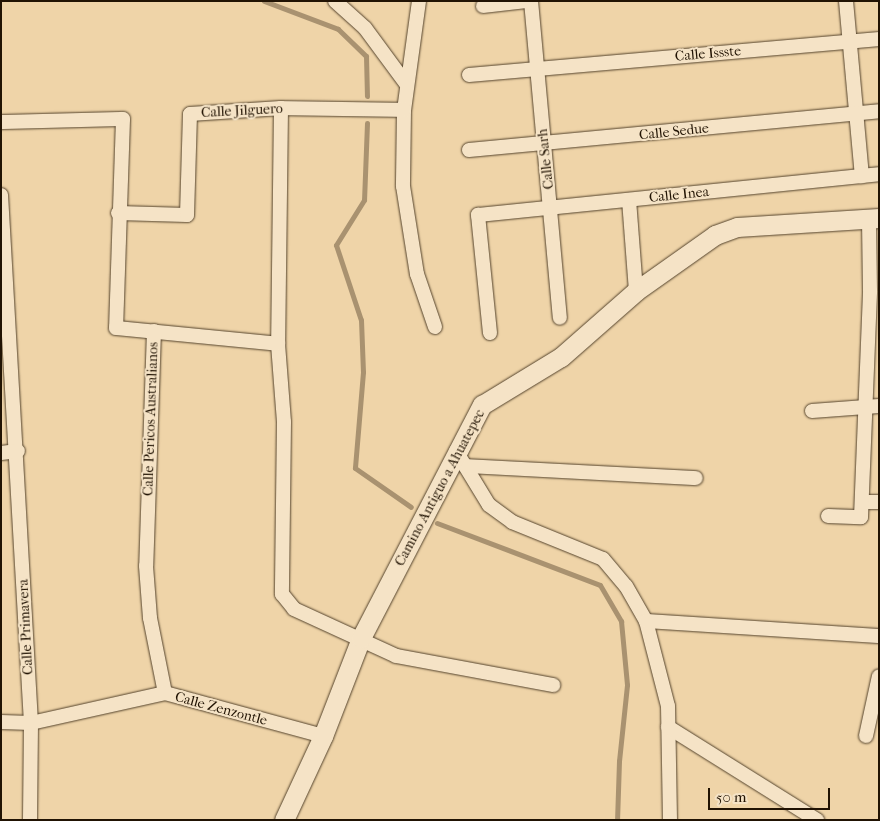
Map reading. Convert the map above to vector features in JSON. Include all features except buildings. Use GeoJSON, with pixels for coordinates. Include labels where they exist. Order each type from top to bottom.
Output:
{"type":"FeatureCollection","features":[{"type":"Feature","properties":{"kind":"street"},"geometry":{"type":"LineString","coordinates":[[335,1],[365,28],[407,85]]}},
{"type":"Feature","properties":{"kind":"street"},"geometry":{"type":"LineString","coordinates":[[419,1],[404,110],[403,186],[417,274],[435,327]]}},
{"type":"Feature","properties":{"kind":"street"},"geometry":{"type":"LineString","coordinates":[[483,6],[526,1]]}},
{"type":"Feature","properties":{"kind":"street","name":"Calle Sarh"},"geometry":{"type":"LineString","coordinates":[[531,1],[560,318]]}},
{"type":"Feature","properties":{"kind":"street"},"geometry":{"type":"LineString","coordinates":[[846,1],[862,176]]}},
{"type":"Feature","properties":{"kind":"street","name":"Calle Issste"},"geometry":{"type":"LineString","coordinates":[[469,75],[879,39]]}},
{"type":"Feature","properties":{"kind":"street"},"geometry":{"type":"LineString","coordinates":[[281,108],[278,344],[284,422],[282,594],[294,608],[396,656],[553,685]]}},
{"type":"Feature","properties":{"kind":"street","name":"Calle Jilguero"},"geometry":{"type":"LineString","coordinates":[[118,213],[187,215],[190,114],[281,108],[404,110]]}},
{"type":"Feature","properties":{"kind":"street","name":"Calle Sedue"},"geometry":{"type":"LineString","coordinates":[[470,150],[543,145],[879,111]]}},
{"type":"Feature","properties":{"kind":"street","name":"Calle Pericos Australianos"},"geometry":{"type":"LineString","coordinates":[[1,122],[122,119],[116,328],[154,331],[146,566],[150,618],[165,694]]}},
{"type":"Feature","properties":{"kind":"street","name":"Calle Inea"},"geometry":{"type":"LineString","coordinates":[[490,333],[478,215],[551,210],[879,174]]}},
{"type":"Feature","properties":{"kind":"street","name":"Calle Primavera"},"geometry":{"type":"LineString","coordinates":[[2,195],[3,248],[18,451],[31,723],[30,820]]}},
{"type":"Feature","properties":{"kind":"street"},"geometry":{"type":"LineString","coordinates":[[629,200],[636,291]]}},
{"type":"Feature","properties":{"kind":"street"},"geometry":{"type":"LineString","coordinates":[[828,516],[861,517],[863,406],[874,291],[874,219]]}},
{"type":"Feature","properties":{"kind":"street","name":"Camino Antiguo a Ahuatepec"},"geometry":{"type":"LineString","coordinates":[[284,820],[323,736],[361,638],[461,459],[482,405],[561,357],[636,291],[714,235],[737,227],[874,219]]}},
{"type":"Feature","properties":{"kind":"street"},"geometry":{"type":"LineString","coordinates":[[154,331],[278,344]]}},
{"type":"Feature","properties":{"kind":"street"},"geometry":{"type":"LineString","coordinates":[[812,411],[879,406]]}},
{"type":"Feature","properties":{"kind":"street"},"geometry":{"type":"LineString","coordinates":[[1,453],[18,451]]}},
{"type":"Feature","properties":{"kind":"street"},"geometry":{"type":"LineString","coordinates":[[461,459],[696,478]]}},
{"type":"Feature","properties":{"kind":"street"},"geometry":{"type":"LineString","coordinates":[[461,459],[489,505],[512,522],[603,559],[626,586],[646,621],[668,706],[670,820]]}},
{"type":"Feature","properties":{"kind":"street"},"geometry":{"type":"LineString","coordinates":[[862,502],[879,502]]}},
{"type":"Feature","properties":{"kind":"street"},"geometry":{"type":"LineString","coordinates":[[646,621],[879,636]]}},
{"type":"Feature","properties":{"kind":"street"},"geometry":{"type":"LineString","coordinates":[[866,736],[879,676]]}},
{"type":"Feature","properties":{"kind":"street","name":"Calle Zenzontle"},"geometry":{"type":"LineString","coordinates":[[1,722],[31,723],[165,694],[323,736]]}},
{"type":"Feature","properties":{"kind":"street"},"geometry":{"type":"LineString","coordinates":[[668,727],[817,820]]}},
{"type":"Feature","properties":{"kind":"waterway"},"geometry":{"type":"LineString","coordinates":[[264,1],[338,29],[366,56],[367,96]]}},
{"type":"Feature","properties":{"kind":"waterway"},"geometry":{"type":"LineString","coordinates":[[367,123],[364,200],[336,245],[361,320],[363,372],[355,468],[411,507]]}},
{"type":"Feature","properties":{"kind":"waterway"},"geometry":{"type":"LineString","coordinates":[[437,523],[600,585],[621,621],[627,685],[619,761],[617,820]]}}]}
